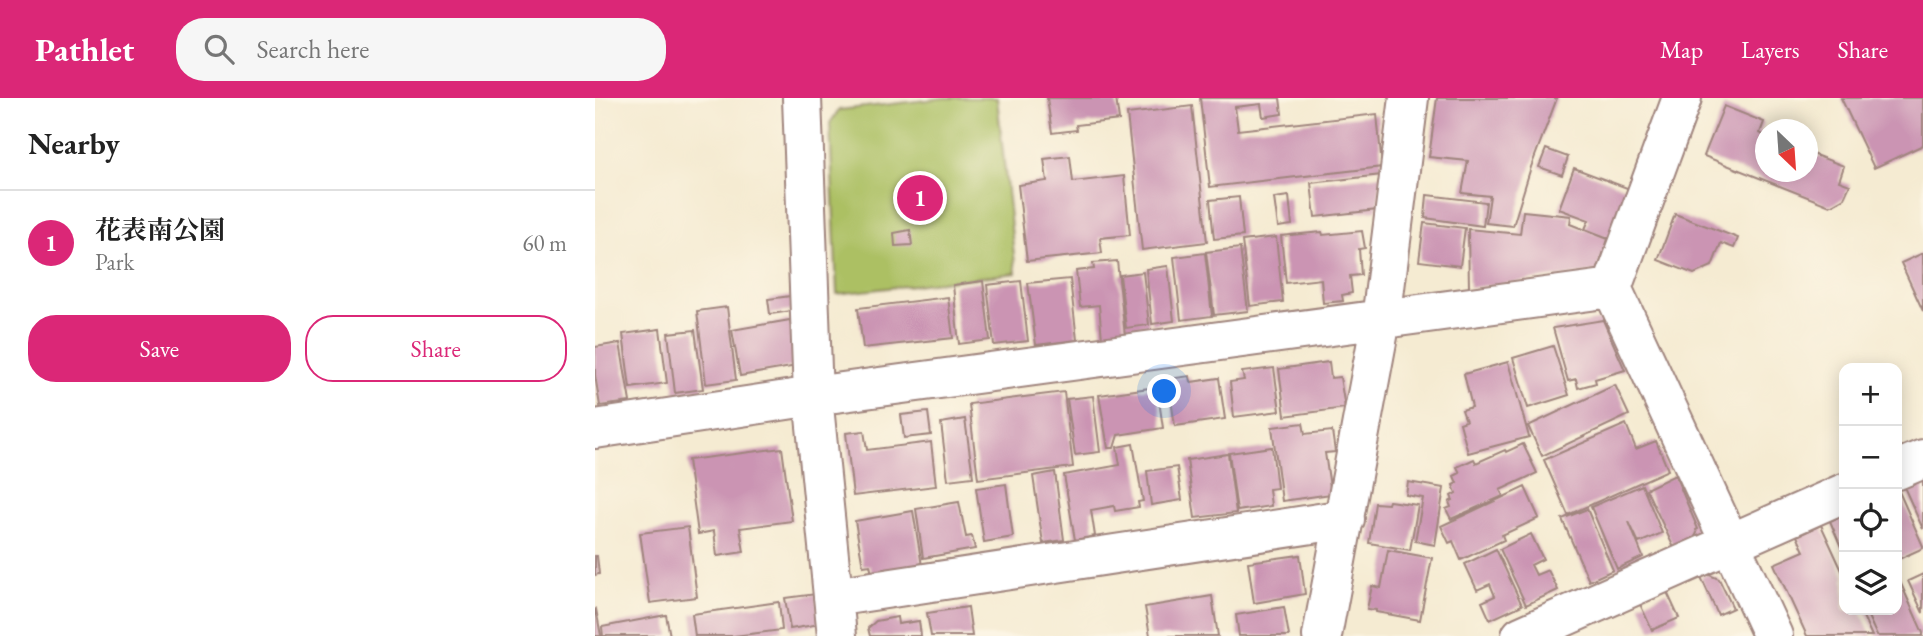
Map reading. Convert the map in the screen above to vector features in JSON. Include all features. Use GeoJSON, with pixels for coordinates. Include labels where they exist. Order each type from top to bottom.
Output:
{"type":"FeatureCollection","features":[{"type":"Feature","properties":{"kind":"street"},"geometry":{"type":"LineString","coordinates":[[802,98],[813,396],[838,636]]}},
{"type":"Feature","properties":{"kind":"street"},"geometry":{"type":"LineString","coordinates":[[1322,636],[1381,320],[1409,98]]}},
{"type":"Feature","properties":{"kind":"street"},"geometry":{"type":"LineString","coordinates":[[1682,98],[1612,288],[1773,636]]}},
{"type":"Feature","properties":{"kind":"street"},"geometry":{"type":"LineString","coordinates":[[595,429],[813,396],[1612,288]]}},
{"type":"Feature","properties":{"kind":"street"},"geometry":{"type":"LineString","coordinates":[[1902,468],[1923,459]]}},
{"type":"Feature","properties":{"kind":"street"},"geometry":{"type":"LineString","coordinates":[[1521,636],[1839,495]]}},
{"type":"Feature","properties":{"kind":"street"},"geometry":{"type":"LineString","coordinates":[[833,597],[1345,519]]}},
{"type":"Feature","properties":{"kind":"green space"},"geometry":{"type":"Polygon","coordinates":[[[945,98],[997,98],[1016,273],[837,294],[830,123],[839,110],[945,98]]]}},
{"type":"Feature","properties":{"kind":"building"},"geometry":{"type":"Polygon","coordinates":[[[1047,98],[1116,98],[1119,120],[1076,125],[1077,130],[1052,133],[1047,98]]]}},
{"type":"Feature","properties":{"kind":"building"},"geometry":{"type":"Polygon","coordinates":[[[1200,98],[1280,98],[1282,114],[1263,117],[1261,104],[1235,107],[1238,130],[1377,114],[1382,167],[1210,187],[1200,98]]]}},
{"type":"Feature","properties":{"kind":"building"},"geometry":{"type":"Polygon","coordinates":[[[1437,98],[1557,98],[1531,167],[1513,226],[1486,223],[1490,196],[1462,193],[1468,161],[1429,157],[1437,98]]]}},
{"type":"Feature","properties":{"kind":"building"},"geometry":{"type":"Polygon","coordinates":[[[1841,98],[1923,98],[1923,145],[1874,168],[1841,98]]]}},
{"type":"Feature","properties":{"kind":"building"},"geometry":{"type":"Polygon","coordinates":[[[1192,106],[1207,242],[1142,250],[1127,114],[1192,106]]]}},
{"type":"Feature","properties":{"kind":"building"},"geometry":{"type":"Polygon","coordinates":[[[1724,106],[1756,119],[1755,176],[1704,156],[1724,106]]]}},
{"type":"Feature","properties":{"kind":"building"},"geometry":{"type":"Polygon","coordinates":[[[1546,149],[1568,157],[1562,175],[1539,167],[1546,149]]]}},
{"type":"Feature","properties":{"kind":"building"},"geometry":{"type":"Polygon","coordinates":[[[1070,156],[1073,182],[1124,176],[1130,235],[1100,238],[1102,253],[1027,261],[1018,185],[1047,181],[1044,159],[1070,156]]]}},
{"type":"Feature","properties":{"kind":"building"},"geometry":{"type":"Polygon","coordinates":[[[1818,156],[1844,166],[1839,181],[1850,185],[1844,198],[1830,206],[1770,182],[1818,182],[1818,156]]]}},
{"type":"Feature","properties":{"kind":"building"},"geometry":{"type":"Polygon","coordinates":[[[1574,168],[1630,189],[1611,239],[1585,229],[1589,220],[1559,209],[1574,168]]]}},
{"type":"Feature","properties":{"kind":"building"},"geometry":{"type":"Polygon","coordinates":[[[1382,175],[1377,210],[1315,217],[1311,183],[1382,175]]]}},
{"type":"Feature","properties":{"kind":"building"},"geometry":{"type":"Polygon","coordinates":[[[1427,195],[1486,202],[1483,226],[1425,218],[1427,195]]]}},
{"type":"Feature","properties":{"kind":"building"},"geometry":{"type":"Polygon","coordinates":[[[1289,196],[1292,225],[1278,227],[1274,198],[1289,196]]]}},
{"type":"Feature","properties":{"kind":"building"},"geometry":{"type":"Polygon","coordinates":[[[1239,197],[1243,236],[1214,239],[1210,200],[1239,197]]]}},
{"type":"Feature","properties":{"kind":"building"},"geometry":{"type":"Polygon","coordinates":[[[1523,211],[1571,216],[1570,224],[1608,239],[1597,272],[1469,288],[1468,229],[1520,234],[1523,211]]]}},
{"type":"Feature","properties":{"kind":"building"},"geometry":{"type":"Polygon","coordinates":[[[1675,214],[1738,238],[1734,248],[1721,243],[1712,266],[1694,274],[1658,260],[1675,214]]]}},
{"type":"Feature","properties":{"kind":"building"},"geometry":{"type":"Polygon","coordinates":[[[1424,223],[1465,228],[1460,266],[1419,261],[1424,223]]]}},
{"type":"Feature","properties":{"kind":"building"},"geometry":{"type":"Polygon","coordinates":[[[910,230],[912,245],[895,246],[894,233],[910,230]]]}},
{"type":"Feature","properties":{"kind":"building"},"geometry":{"type":"Polygon","coordinates":[[[1362,231],[1365,248],[1359,249],[1361,275],[1350,276],[1352,293],[1342,295],[1343,301],[1323,303],[1321,279],[1286,283],[1281,236],[1362,231]]]}},
{"type":"Feature","properties":{"kind":"building"},"geometry":{"type":"Polygon","coordinates":[[[1276,237],[1283,302],[1250,306],[1242,241],[1276,237]]]}},
{"type":"Feature","properties":{"kind":"building"},"geometry":{"type":"Polygon","coordinates":[[[1240,248],[1248,311],[1214,315],[1206,252],[1240,248]]]}},
{"type":"Feature","properties":{"kind":"building"},"geometry":{"type":"Polygon","coordinates":[[[1205,253],[1212,316],[1181,320],[1174,257],[1205,253]]]}},
{"type":"Feature","properties":{"kind":"building"},"geometry":{"type":"Polygon","coordinates":[[[1923,253],[1923,311],[1901,263],[1923,253]]]}},
{"type":"Feature","properties":{"kind":"building"},"geometry":{"type":"Polygon","coordinates":[[[1117,261],[1125,336],[1102,339],[1099,305],[1080,307],[1076,271],[1094,269],[1093,263],[1117,261]]]}},
{"type":"Feature","properties":{"kind":"building"},"geometry":{"type":"Polygon","coordinates":[[[1168,266],[1174,321],[1152,324],[1146,269],[1168,266]]]}},
{"type":"Feature","properties":{"kind":"building"},"geometry":{"type":"Polygon","coordinates":[[[1143,272],[1149,325],[1126,328],[1120,275],[1143,272]]]}},
{"type":"Feature","properties":{"kind":"building"},"geometry":{"type":"Polygon","coordinates":[[[1070,279],[1077,340],[1036,345],[1028,283],[1070,279]]]}},
{"type":"Feature","properties":{"kind":"building"},"geometry":{"type":"Polygon","coordinates":[[[983,281],[990,340],[959,344],[953,285],[983,281]]]}},
{"type":"Feature","properties":{"kind":"building"},"geometry":{"type":"Polygon","coordinates":[[[1021,281],[1028,341],[994,345],[987,285],[1021,281]]]}},
{"type":"Feature","properties":{"kind":"building"},"geometry":{"type":"Polygon","coordinates":[[[791,296],[792,311],[770,314],[768,299],[791,296]]]}},
{"type":"Feature","properties":{"kind":"building"},"geometry":{"type":"Polygon","coordinates":[[[948,297],[953,338],[863,348],[858,308],[948,297]]]}},
{"type":"Feature","properties":{"kind":"building"},"geometry":{"type":"Polygon","coordinates":[[[727,307],[736,380],[706,384],[697,311],[727,307]]]}},
{"type":"Feature","properties":{"kind":"building"},"geometry":{"type":"Polygon","coordinates":[[[790,320],[797,366],[740,376],[732,330],[790,320]]]}},
{"type":"Feature","properties":{"kind":"building"},"geometry":{"type":"Polygon","coordinates":[[[1603,320],[1625,370],[1595,379],[1596,383],[1578,388],[1576,379],[1568,381],[1553,328],[1603,320]]]}},
{"type":"Feature","properties":{"kind":"building"},"geometry":{"type":"Polygon","coordinates":[[[660,329],[667,383],[630,388],[623,334],[660,329]]]}},
{"type":"Feature","properties":{"kind":"building"},"geometry":{"type":"Polygon","coordinates":[[[695,330],[703,389],[675,393],[668,333],[695,330]]]}},
{"type":"Feature","properties":{"kind":"building"},"geometry":{"type":"Polygon","coordinates":[[[620,343],[630,402],[600,406],[595,375],[595,347],[620,343]]]}},
{"type":"Feature","properties":{"kind":"building"},"geometry":{"type":"Polygon","coordinates":[[[1553,346],[1569,395],[1528,408],[1513,358],[1553,346]]]}},
{"type":"Feature","properties":{"kind":"building"},"geometry":{"type":"Polygon","coordinates":[[[1329,362],[1331,378],[1340,377],[1345,408],[1285,416],[1279,369],[1329,362]]]}},
{"type":"Feature","properties":{"kind":"building"},"geometry":{"type":"Polygon","coordinates":[[[1508,362],[1529,437],[1468,453],[1460,423],[1466,421],[1462,410],[1472,407],[1464,374],[1508,362]]]}},
{"type":"Feature","properties":{"kind":"building"},"geometry":{"type":"Polygon","coordinates":[[[1274,368],[1280,411],[1234,417],[1230,382],[1244,380],[1242,372],[1274,368]]]}},
{"type":"Feature","properties":{"kind":"building"},"geometry":{"type":"Polygon","coordinates":[[[1190,376],[1191,382],[1219,378],[1225,419],[1175,426],[1168,379],[1190,376]]]}},
{"type":"Feature","properties":{"kind":"building"},"geometry":{"type":"Polygon","coordinates":[[[1615,385],[1629,415],[1542,456],[1528,426],[1615,385]]]}},
{"type":"Feature","properties":{"kind":"building"},"geometry":{"type":"Polygon","coordinates":[[[1157,387],[1163,428],[1118,435],[1114,448],[1108,448],[1099,395],[1157,387]]]}},
{"type":"Feature","properties":{"kind":"building"},"geometry":{"type":"Polygon","coordinates":[[[1064,392],[1073,467],[978,479],[969,404],[1064,392]]]}},
{"type":"Feature","properties":{"kind":"building"},"geometry":{"type":"Polygon","coordinates":[[[1093,396],[1100,452],[1075,455],[1067,399],[1093,396]]]}},
{"type":"Feature","properties":{"kind":"building"},"geometry":{"type":"Polygon","coordinates":[[[928,412],[931,435],[904,438],[901,415],[928,412]]]}},
{"type":"Feature","properties":{"kind":"building"},"geometry":{"type":"Polygon","coordinates":[[[965,419],[973,477],[948,480],[941,423],[965,419]]]}},
{"type":"Feature","properties":{"kind":"building"},"geometry":{"type":"Polygon","coordinates":[[[1303,423],[1305,434],[1332,431],[1335,452],[1325,453],[1331,494],[1282,501],[1272,427],[1303,423]]]}},
{"type":"Feature","properties":{"kind":"building"},"geometry":{"type":"Polygon","coordinates":[[[1626,424],[1636,449],[1656,441],[1668,470],[1568,515],[1544,460],[1626,424]]]}},
{"type":"Feature","properties":{"kind":"building"},"geometry":{"type":"Polygon","coordinates":[[[864,431],[867,450],[931,442],[936,486],[853,496],[846,433],[864,431]]]}},
{"type":"Feature","properties":{"kind":"building"},"geometry":{"type":"Polygon","coordinates":[[[1133,444],[1143,501],[1138,502],[1139,507],[1115,511],[1114,506],[1091,510],[1095,536],[1075,540],[1064,475],[1120,465],[1117,447],[1133,444]]]}},
{"type":"Feature","properties":{"kind":"building"},"geometry":{"type":"Polygon","coordinates":[[[1523,444],[1537,473],[1500,490],[1503,496],[1451,519],[1446,509],[1451,507],[1451,496],[1456,493],[1453,485],[1457,483],[1454,476],[1460,473],[1457,467],[1474,459],[1476,463],[1523,444]]]}},
{"type":"Feature","properties":{"kind":"building"},"geometry":{"type":"Polygon","coordinates":[[[1272,447],[1277,488],[1269,489],[1271,506],[1237,511],[1229,453],[1272,447]]]}},
{"type":"Feature","properties":{"kind":"building"},"geometry":{"type":"Polygon","coordinates":[[[782,448],[792,521],[740,528],[744,552],[717,556],[714,531],[698,534],[688,460],[782,448]]]}},
{"type":"Feature","properties":{"kind":"building"},"geometry":{"type":"Polygon","coordinates":[[[1228,454],[1236,513],[1195,518],[1187,460],[1228,454]]]}},
{"type":"Feature","properties":{"kind":"building"},"geometry":{"type":"Polygon","coordinates":[[[1177,467],[1182,500],[1151,505],[1147,471],[1177,467]]]}},
{"type":"Feature","properties":{"kind":"building"},"geometry":{"type":"Polygon","coordinates":[[[1055,472],[1064,540],[1043,543],[1033,476],[1055,472]]]}},
{"type":"Feature","properties":{"kind":"building"},"geometry":{"type":"Polygon","coordinates":[[[1675,475],[1698,529],[1694,538],[1674,548],[1646,489],[1675,475]]]}},
{"type":"Feature","properties":{"kind":"building"},"geometry":{"type":"Polygon","coordinates":[[[1923,478],[1923,529],[1904,487],[1923,478]]]}},
{"type":"Feature","properties":{"kind":"building"},"geometry":{"type":"Polygon","coordinates":[[[1408,482],[1444,488],[1435,545],[1415,541],[1423,498],[1406,495],[1408,482]]]}},
{"type":"Feature","properties":{"kind":"building"},"geometry":{"type":"Polygon","coordinates":[[[1006,484],[1013,537],[984,542],[976,488],[1006,484]]]}},
{"type":"Feature","properties":{"kind":"building"},"geometry":{"type":"Polygon","coordinates":[[[1642,485],[1662,533],[1639,543],[1629,522],[1643,557],[1617,569],[1591,507],[1642,485]]]}},
{"type":"Feature","properties":{"kind":"building"},"geometry":{"type":"Polygon","coordinates":[[[1525,487],[1539,518],[1502,535],[1504,540],[1461,560],[1453,541],[1449,543],[1441,526],[1525,487]]]}},
{"type":"Feature","properties":{"kind":"building"},"geometry":{"type":"Polygon","coordinates":[[[1902,498],[1923,546],[1902,558],[1902,498]]]}},
{"type":"Feature","properties":{"kind":"building"},"geometry":{"type":"Polygon","coordinates":[[[1389,501],[1418,505],[1410,550],[1369,543],[1375,503],[1388,504],[1389,501]]]}},
{"type":"Feature","properties":{"kind":"building"},"geometry":{"type":"Polygon","coordinates":[[[959,502],[966,537],[972,536],[975,549],[923,558],[916,509],[959,502]]]}},
{"type":"Feature","properties":{"kind":"building"},"geometry":{"type":"Polygon","coordinates":[[[1587,509],[1613,570],[1589,581],[1562,519],[1587,509]]]}},
{"type":"Feature","properties":{"kind":"building"},"geometry":{"type":"Polygon","coordinates":[[[913,511],[922,566],[872,574],[870,565],[863,566],[855,521],[913,511]]]}},
{"type":"Feature","properties":{"kind":"building"},"geometry":{"type":"Polygon","coordinates":[[[1839,516],[1839,542],[1830,521],[1839,516]]]}},
{"type":"Feature","properties":{"kind":"building"},"geometry":{"type":"Polygon","coordinates":[[[1821,525],[1839,564],[1839,615],[1862,615],[1872,636],[1807,636],[1774,564],[1804,551],[1797,536],[1821,525]]]}},
{"type":"Feature","properties":{"kind":"building"},"geometry":{"type":"Polygon","coordinates":[[[688,527],[697,597],[650,603],[640,533],[688,527]]]}},
{"type":"Feature","properties":{"kind":"building"},"geometry":{"type":"Polygon","coordinates":[[[1531,534],[1543,559],[1531,565],[1536,575],[1548,570],[1558,590],[1526,605],[1500,549],[1531,534]]]}},
{"type":"Feature","properties":{"kind":"building"},"geometry":{"type":"Polygon","coordinates":[[[1496,549],[1522,605],[1490,620],[1482,602],[1495,596],[1490,584],[1477,590],[1465,564],[1496,549]]]}},
{"type":"Feature","properties":{"kind":"building"},"geometry":{"type":"Polygon","coordinates":[[[1388,550],[1432,558],[1420,620],[1367,609],[1372,586],[1381,588],[1388,550]]]}},
{"type":"Feature","properties":{"kind":"building"},"geometry":{"type":"Polygon","coordinates":[[[1300,555],[1305,594],[1254,603],[1248,562],[1300,555]]]}},
{"type":"Feature","properties":{"kind":"building"},"geometry":{"type":"Polygon","coordinates":[[[595,556],[599,574],[595,575],[595,556]]]}},
{"type":"Feature","properties":{"kind":"building"},"geometry":{"type":"Polygon","coordinates":[[[1707,574],[1719,579],[1733,608],[1718,615],[1701,577],[1707,574]]]}},
{"type":"Feature","properties":{"kind":"building"},"geometry":{"type":"Polygon","coordinates":[[[1923,574],[1923,613],[1908,581],[1923,574]]]}},
{"type":"Feature","properties":{"kind":"building"},"geometry":{"type":"Polygon","coordinates":[[[1902,586],[1923,636],[1877,636],[1867,615],[1902,615],[1902,586]]]}},
{"type":"Feature","properties":{"kind":"building"},"geometry":{"type":"Polygon","coordinates":[[[1667,592],[1679,618],[1652,630],[1640,604],[1667,592]]]}},
{"type":"Feature","properties":{"kind":"building"},"geometry":{"type":"Polygon","coordinates":[[[816,594],[820,624],[790,629],[785,598],[816,594]]]}},
{"type":"Feature","properties":{"kind":"building"},"geometry":{"type":"Polygon","coordinates":[[[1212,596],[1218,636],[1150,636],[1145,607],[1212,596]]]}},
{"type":"Feature","properties":{"kind":"building"},"geometry":{"type":"Polygon","coordinates":[[[779,602],[782,630],[734,636],[695,636],[692,614],[779,602]]]}},
{"type":"Feature","properties":{"kind":"building"},"geometry":{"type":"Polygon","coordinates":[[[968,607],[972,636],[931,636],[927,613],[968,607]]]}},
{"type":"Feature","properties":{"kind":"building"},"geometry":{"type":"Polygon","coordinates":[[[1284,607],[1289,636],[1239,636],[1236,615],[1284,607]]]}},
{"type":"Feature","properties":{"kind":"building"},"geometry":{"type":"Polygon","coordinates":[[[596,609],[601,636],[595,636],[596,609]]]}},
{"type":"Feature","properties":{"kind":"building"},"geometry":{"type":"Polygon","coordinates":[[[666,615],[670,636],[603,636],[602,627],[666,615]]]}},
{"type":"Feature","properties":{"kind":"building"},"geometry":{"type":"Polygon","coordinates":[[[897,617],[898,624],[919,621],[921,636],[870,636],[868,628],[876,621],[897,617]]]}},
{"type":"Feature","properties":{"kind":"place","name":"花表南公園"},"geometry":{"type":"Point","coordinates":[920,198]}}]}
